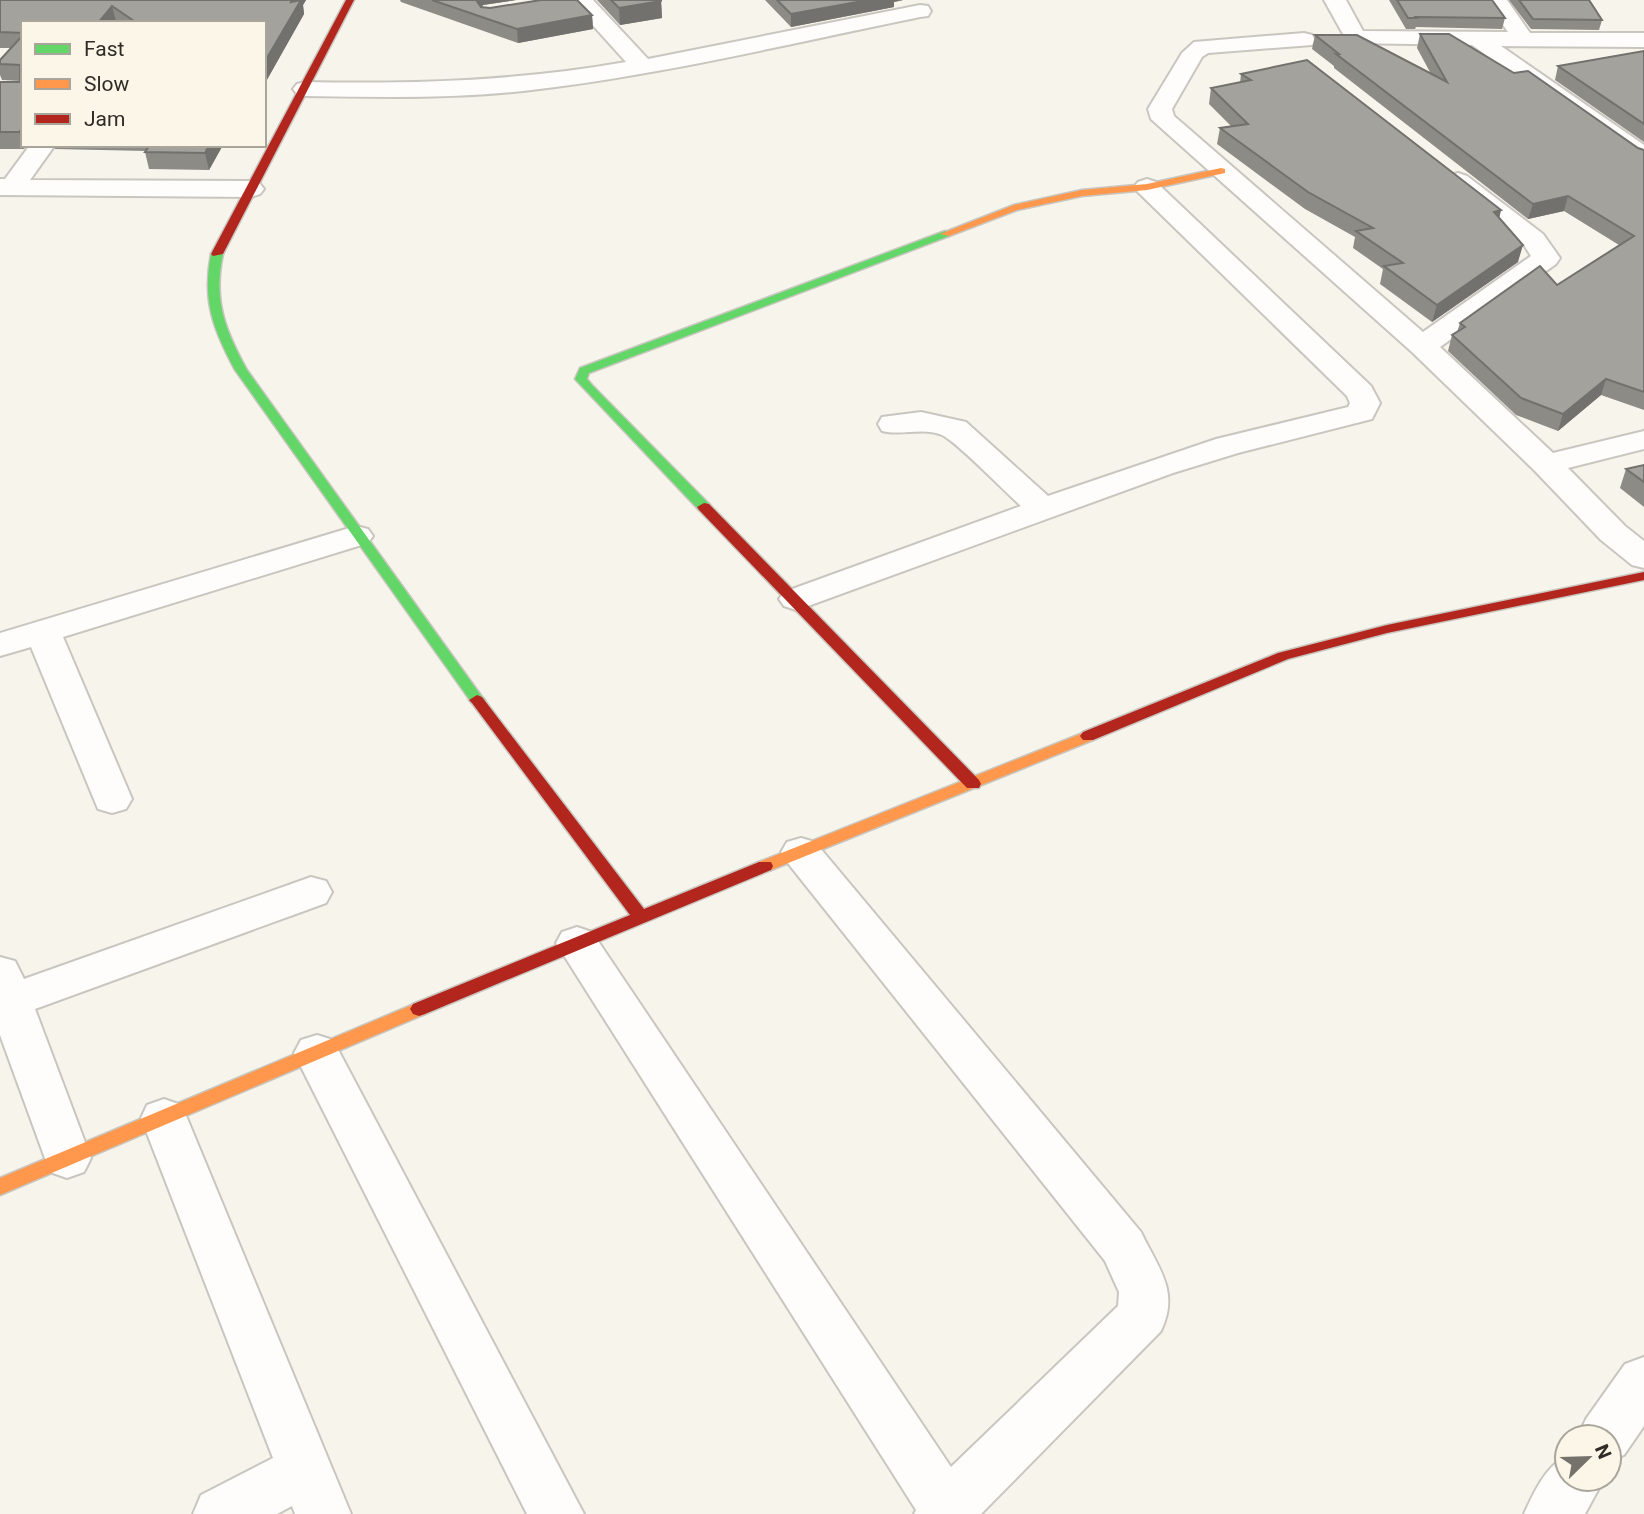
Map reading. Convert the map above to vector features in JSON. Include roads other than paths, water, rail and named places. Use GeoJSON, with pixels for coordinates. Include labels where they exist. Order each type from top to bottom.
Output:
{"type":"FeatureCollection","features":[{"type":"Feature","properties":{"kind":"street"},"geometry":{"type":"LineString","coordinates":[[350,0],[218,249],[212,278],[215,311],[245,371],[356,536],[640,916]]}},
{"type":"Feature","properties":{"kind":"street"},"geometry":{"type":"LineString","coordinates":[[581,0],[642,66]]}},
{"type":"Feature","properties":{"kind":"street"},"geometry":{"type":"LineString","coordinates":[[1335,0],[1356,38]]}},
{"type":"Feature","properties":{"kind":"street"},"geometry":{"type":"LineString","coordinates":[[1496,0],[1523,39]]}},
{"type":"Feature","properties":{"kind":"street"},"geometry":{"type":"LineString","coordinates":[[305,89],[483,88],[642,66],[920,10]]}},
{"type":"Feature","properties":{"kind":"street"},"geometry":{"type":"LineString","coordinates":[[1644,40],[1356,38],[1303,50],[1217,44],[1193,52],[1160,109],[1163,119],[1422,346],[1546,464],[1601,521],[1644,558]]}},
{"type":"Feature","properties":{"kind":"street"},"geometry":{"type":"LineString","coordinates":[[1477,39],[1644,156]]}},
{"type":"Feature","properties":{"kind":"street"},"geometry":{"type":"LineString","coordinates":[[6,187],[41,147]]}},
{"type":"Feature","properties":{"kind":"street"},"geometry":{"type":"LineString","coordinates":[[1422,346],[1546,258],[1534,240],[1435,163]]}},
{"type":"Feature","properties":{"kind":"street"},"geometry":{"type":"LineString","coordinates":[[973,784],[588,388],[581,379],[584,371],[1014,208],[1082,192],[1147,187],[1221,171]]}},
{"type":"Feature","properties":{"kind":"street"},"geometry":{"type":"LineString","coordinates":[[6,187],[251,189]]}},
{"type":"Feature","properties":{"kind":"street"},"geometry":{"type":"LineString","coordinates":[[796,599],[1163,466],[1227,446],[1361,414],[1365,403],[1360,392],[1147,187]]}},
{"type":"Feature","properties":{"kind":"street"},"geometry":{"type":"LineString","coordinates":[[892,424],[921,421],[955,429],[1044,510]]}},
{"type":"Feature","properties":{"kind":"street"},"geometry":{"type":"LineString","coordinates":[[1546,464],[1644,440]]}},
{"type":"Feature","properties":{"kind":"street"},"geometry":{"type":"LineString","coordinates":[[0,645],[356,536]]}},
{"type":"Feature","properties":{"kind":"street"},"geometry":{"type":"LineString","coordinates":[[0,1187],[640,916],[973,784],[1283,656],[1387,629],[1644,576]]}},
{"type":"Feature","properties":{"kind":"street"},"geometry":{"type":"LineString","coordinates":[[43,632],[111,799]]}},
{"type":"Feature","properties":{"kind":"street"},"geometry":{"type":"LineString","coordinates":[[577,943],[944,1511],[1143,1315],[1144,1292],[1123,1247],[801,852]]}},
{"type":"Feature","properties":{"kind":"street"},"geometry":{"type":"LineString","coordinates":[[67,1158],[5,987],[311,892]]}},
{"type":"Feature","properties":{"kind":"street"},"geometry":{"type":"LineString","coordinates":[[317,1053],[556,1514]]}},
{"type":"Feature","properties":{"kind":"street"},"geometry":{"type":"LineString","coordinates":[[164,1118],[314,1492],[221,1514]]}},
{"type":"Feature","properties":{"kind":"street"},"geometry":{"type":"LineString","coordinates":[[1615,1423],[1644,1381]]}},
{"type":"Feature","properties":{"kind":"street"},"geometry":{"type":"LineString","coordinates":[[1552,1514],[1566,1493]]}}]}
